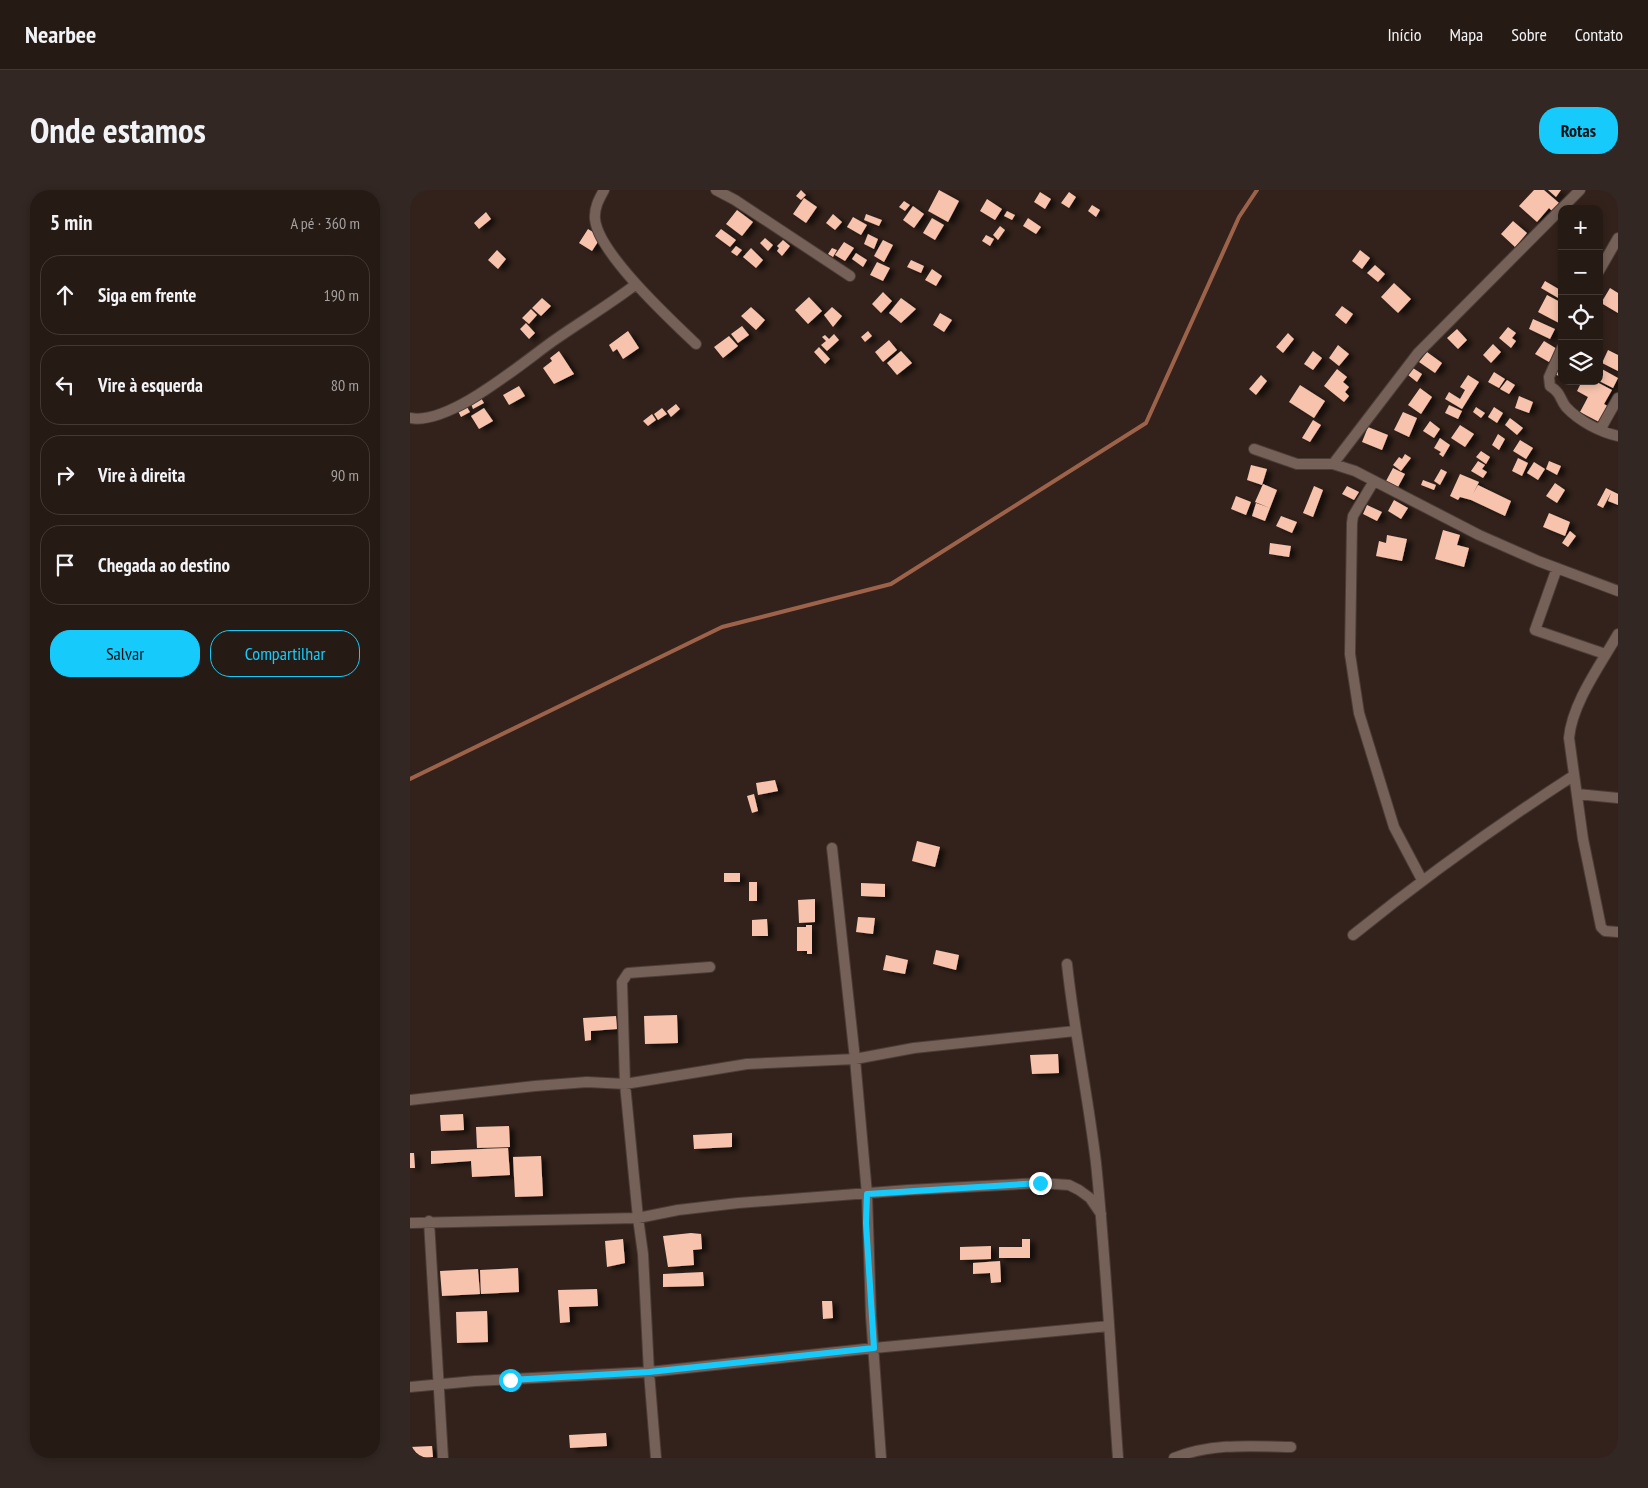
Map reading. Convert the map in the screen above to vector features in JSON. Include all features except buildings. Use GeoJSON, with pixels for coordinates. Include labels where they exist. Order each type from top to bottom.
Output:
{"type":"FeatureCollection","features":[{"type":"Feature","properties":{"kind":"street"},"geometry":{"type":"LineString","coordinates":[[604,190],[596,203],[595,219],[599,232],[635,285],[696,344]]}},
{"type":"Feature","properties":{"kind":"street"},"geometry":{"type":"LineString","coordinates":[[716,190],[735,200],[850,276]]}},
{"type":"Feature","properties":{"kind":"street"},"geometry":{"type":"LineString","coordinates":[[1333,464],[1418,353],[1580,190]]}},
{"type":"Feature","properties":{"kind":"street"},"geometry":{"type":"LineString","coordinates":[[1603,264],[1618,238]]}},
{"type":"Feature","properties":{"kind":"street"},"geometry":{"type":"LineString","coordinates":[[410,418],[426,418],[482,394],[539,350],[635,285]]}},
{"type":"Feature","properties":{"kind":"street"},"geometry":{"type":"LineString","coordinates":[[1558,356],[1548,377],[1550,386],[1561,396],[1567,408],[1600,430],[1618,436]]}},
{"type":"Feature","properties":{"kind":"street"},"geometry":{"type":"LineString","coordinates":[[1600,430],[1618,398]]}},
{"type":"Feature","properties":{"kind":"street"},"geometry":{"type":"LineString","coordinates":[[1254,448],[1297,464],[1333,464],[1374,481],[1479,535],[1618,591]]}},
{"type":"Feature","properties":{"kind":"street"},"geometry":{"type":"LineString","coordinates":[[1374,481],[1353,516],[1352,523],[1350,654],[1359,713],[1387,809],[1401,844],[1422,880]]}},
{"type":"Feature","properties":{"kind":"street"},"geometry":{"type":"LineString","coordinates":[[1557,568],[1535,630],[1605,654]]}},
{"type":"Feature","properties":{"kind":"street"},"geometry":{"type":"LineString","coordinates":[[1618,634],[1605,654],[1570,726],[1569,738],[1573,776],[1591,888],[1601,927],[1605,931],[1618,932]]}},
{"type":"Feature","properties":{"kind":"street"},"geometry":{"type":"LineString","coordinates":[[1353,935],[1422,880],[1509,818],[1573,776]]}},
{"type":"Feature","properties":{"kind":"street"},"geometry":{"type":"LineString","coordinates":[[1577,794],[1618,798]]}},
{"type":"Feature","properties":{"kind":"street"},"geometry":{"type":"LineString","coordinates":[[832,848],[856,1059],[867,1194],[866,1223],[881,1458]]}},
{"type":"Feature","properties":{"kind":"street"},"geometry":{"type":"LineString","coordinates":[[1066,964],[1075,1032],[1088,1095],[1101,1214],[1118,1458]]}},
{"type":"Feature","properties":{"kind":"street"},"geometry":{"type":"LineString","coordinates":[[656,1458],[649,1372],[643,1254],[625,1084],[622,982],[628,973],[710,967]]}},
{"type":"Feature","properties":{"kind":"street"},"geometry":{"type":"LineString","coordinates":[[410,1100],[587,1082],[625,1084],[747,1064],[856,1059],[914,1048],[1075,1032]]}},
{"type":"Feature","properties":{"kind":"street"},"geometry":{"type":"LineString","coordinates":[[410,1223],[429,1221],[638,1218],[678,1210],[867,1194],[1058,1183],[1079,1190],[1090,1198],[1101,1214]]}},
{"type":"Feature","properties":{"kind":"street"},"geometry":{"type":"LineString","coordinates":[[429,1221],[444,1458]]}},
{"type":"Feature","properties":{"kind":"street"},"geometry":{"type":"LineString","coordinates":[[410,1387],[438,1386],[475,1381],[649,1372],[1109,1326]]}},
{"type":"Feature","properties":{"kind":"street"},"geometry":{"type":"LineString","coordinates":[[1174,1458],[1208,1449],[1243,1445],[1291,1447]]}},
{"type":"Feature","properties":{"kind":"waterway"},"geometry":{"type":"LineString","coordinates":[[410,779],[722,627],[891,584],[1146,423],[1239,217],[1257,190]]}},
{"type":"Feature","properties":{"kind":"route"},"geometry":{"type":"LineString","coordinates":[[510,1380],[649,1372],[874,1348],[866,1223],[867,1194],[1040,1183]]}}]}
